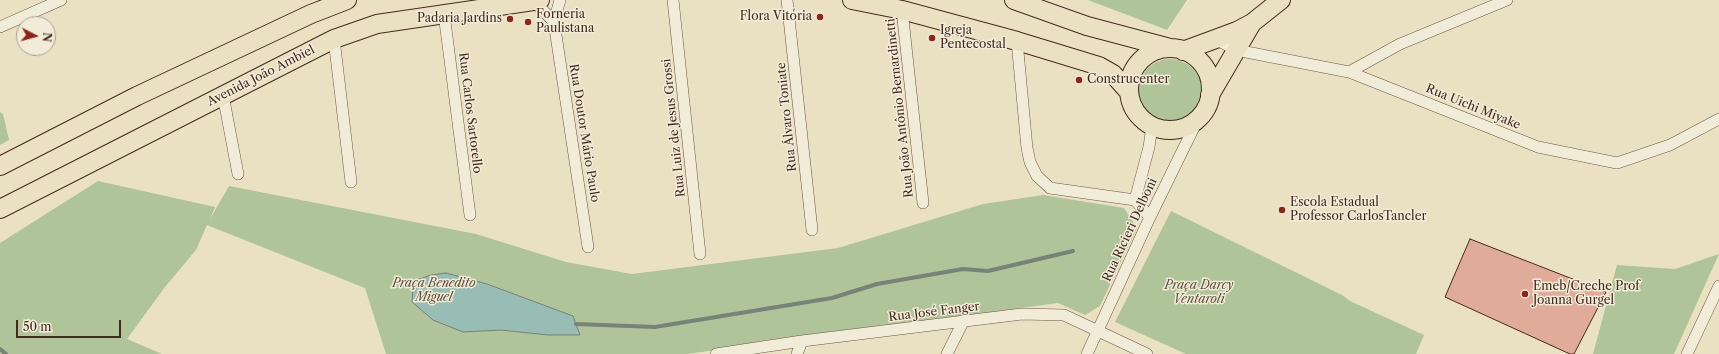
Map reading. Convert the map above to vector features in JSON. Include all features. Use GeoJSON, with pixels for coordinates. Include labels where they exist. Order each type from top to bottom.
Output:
{"type":"FeatureCollection","features":[{"type":"Feature","properties":{"kind":"main road"},"geometry":{"type":"LineString","coordinates":[[0,166],[137,96],[311,14],[347,0]]}},
{"type":"Feature","properties":{"kind":"main road","name":"Avenida João Ambiel"},"geometry":{"type":"LineString","coordinates":[[0,209],[334,39],[377,24],[535,0]]}},
{"type":"Feature","properties":{"kind":"main road"},"geometry":{"type":"LineString","coordinates":[[852,0],[902,10],[1017,41],[1099,66],[1113,74],[1129,92]]}},
{"type":"Feature","properties":{"kind":"main road"},"geometry":{"type":"LineString","coordinates":[[1015,0],[1087,26],[1177,50],[1196,58],[1205,68],[1210,81],[1210,95]]}},
{"type":"Feature","properties":{"kind":"main road"},"geometry":{"type":"LineString","coordinates":[[1252,23],[1210,95],[1206,108],[1198,119],[1188,126],[1175,130],[1162,130],[1152,126],[1139,116],[1132,105],[1129,92],[1130,79],[1136,66],[1145,57],[1157,50],[1177,50],[1215,39],[1252,23],[1281,0]]}},
{"type":"Feature","properties":{"kind":"street"},"geometry":{"type":"LineString","coordinates":[[0,26],[61,0]]}},
{"type":"Feature","properties":{"kind":"street"},"geometry":{"type":"LineString","coordinates":[[535,0],[554,22]]}},
{"type":"Feature","properties":{"kind":"street","name":"Rua Doutor Mário Paulo"},"geometry":{"type":"LineString","coordinates":[[560,0],[554,22],[588,247]]}},
{"type":"Feature","properties":{"kind":"street","name":"Rua Luiz de Jesus Grossi"},"geometry":{"type":"LineString","coordinates":[[673,0],[700,254]]}},
{"type":"Feature","properties":{"kind":"street","name":"Rua Álvaro Toniate"},"geometry":{"type":"LineString","coordinates":[[787,0],[812,230]]}},
{"type":"Feature","properties":{"kind":"street"},"geometry":{"type":"LineString","coordinates":[[1349,72],[1400,44],[1507,0]]}},
{"type":"Feature","properties":{"kind":"street","name":"Rua João Antônio Bernardinetti"},"geometry":{"type":"LineString","coordinates":[[902,10],[923,202]]}},
{"type":"Feature","properties":{"kind":"street","name":"Rua Carlos Sartorello"},"geometry":{"type":"LineString","coordinates":[[444,14],[470,215]]}},
{"type":"Feature","properties":{"kind":"street"},"geometry":{"type":"LineString","coordinates":[[334,39],[351,182]]}},
{"type":"Feature","properties":{"kind":"street","name":"Rua Uichi Miyake"},"geometry":{"type":"LineString","coordinates":[[1215,39],[1236,50],[1349,72],[1538,147],[1617,163],[1670,145],[1719,119]]}},
{"type":"Feature","properties":{"kind":"street"},"geometry":{"type":"LineString","coordinates":[[1017,41],[1026,148],[1037,176],[1050,188],[1135,200],[1150,217]]}},
{"type":"Feature","properties":{"kind":"street"},"geometry":{"type":"LineString","coordinates":[[223,95],[238,174]]}},
{"type":"Feature","properties":{"kind":"street","name":"Rua Ricieri Delboni"},"geometry":{"type":"LineString","coordinates":[[1087,354],[1150,217],[1198,119]]}},
{"type":"Feature","properties":{"kind":"street"},"geometry":{"type":"LineString","coordinates":[[1135,200],[1149,147],[1152,126]]}},
{"type":"Feature","properties":{"kind":"street"},"geometry":{"type":"LineString","coordinates":[[1687,354],[1719,286]]}},
{"type":"Feature","properties":{"kind":"street","name":"Rua José Fanger"},"geometry":{"type":"LineString","coordinates":[[716,354],[802,341],[1022,314],[1064,315],[1147,354]]}},
{"type":"Feature","properties":{"kind":"street"},"geometry":{"type":"LineString","coordinates":[[947,354],[963,322]]}},
{"type":"Feature","properties":{"kind":"street"},"geometry":{"type":"LineString","coordinates":[[797,354],[802,341]]}},
{"type":"Feature","properties":{"kind":"green space"},"geometry":{"type":"Polygon","coordinates":[[[1088,0],[1187,0],[1167,30],[1088,0]]]}},
{"type":"Feature","properties":{"kind":"green space"},"geometry":{"type":"Polygon","coordinates":[[[1164,59],[1176,59],[1193,68],[1200,79],[1202,91],[1200,103],[1193,114],[1176,123],[1164,123],[1152,118],[1143,109],[1138,97],[1138,85],[1143,73],[1152,64],[1164,59]]]}},
{"type":"Feature","properties":{"kind":"green space"},"geometry":{"type":"Polygon","coordinates":[[[0,112],[3,114],[9,140],[0,145],[0,112]]]}},
{"type":"Feature","properties":{"kind":"green space","name":"Praça Benedito Miguel"},"geometry":{"type":"Polygon","coordinates":[[[98,181],[215,207],[210,219],[229,186],[476,234],[566,262],[632,274],[838,248],[983,204],[1043,195],[1124,208],[1137,228],[1100,306],[1085,315],[1058,303],[687,354],[386,354],[365,288],[207,225],[196,250],[165,287],[127,339],[162,354],[0,354],[0,243],[98,181]]]}},
{"type":"Feature","properties":{"kind":"green space","name":"Praça Darcy Ventaroli"},"geometry":{"type":"Polygon","coordinates":[[[1171,211],[1342,295],[1350,301],[1424,335],[1416,354],[1186,354],[1115,322],[1171,211]]]}},
{"type":"Feature","properties":{"kind":"green space"},"geometry":{"type":"Polygon","coordinates":[[[1719,254],[1674,354],[1593,354],[1617,265],[1675,269],[1719,254]]]}},
{"type":"Feature","properties":{"kind":"water"},"geometry":{"type":"Polygon","coordinates":[[[446,273],[487,284],[573,316],[580,335],[548,335],[501,330],[463,332],[433,320],[412,302],[413,288],[417,280],[431,275],[446,273]]]}},
{"type":"Feature","properties":{"kind":"building","name":"Emeb/Creche Prof Joanna Gurgel"},"geometry":{"type":"Polygon","coordinates":[[[1470,239],[1606,292],[1574,354],[1570,354],[1445,297],[1470,239]]]}},
{"type":"Feature","properties":{"kind":"waterway"},"geometry":{"type":"LineString","coordinates":[[576,324],[655,327],[832,298],[877,284],[963,269],[988,271],[1073,251]]}},
{"type":"Feature","properties":{"kind":"waterway"},"geometry":{"type":"LineString","coordinates":[[0,349],[6,354]]}},
{"type":"Feature","properties":{"kind":"place","name":"Flora Vitória"},"geometry":{"type":"Point","coordinates":[820,17]}},
{"type":"Feature","properties":{"kind":"place","name":"Padaria Jardins"},"geometry":{"type":"Point","coordinates":[510,19]}},
{"type":"Feature","properties":{"kind":"place","name":"Forneria Paulistana"},"geometry":{"type":"Point","coordinates":[528,22]}},
{"type":"Feature","properties":{"kind":"place","name":"Igreja Pentecostal"},"geometry":{"type":"Point","coordinates":[932,38]}},
{"type":"Feature","properties":{"kind":"place","name":"Construcenter"},"geometry":{"type":"Point","coordinates":[1079,80]}},
{"type":"Feature","properties":{"kind":"place","name":"Escola Estadual Professor CarlosTancler"},"geometry":{"type":"Point","coordinates":[1282,210]}},
{"type":"Feature","properties":{"kind":"place","name":"Emeb/Creche Prof Joanna Gurgel"},"geometry":{"type":"Point","coordinates":[1525,294]}}]}
